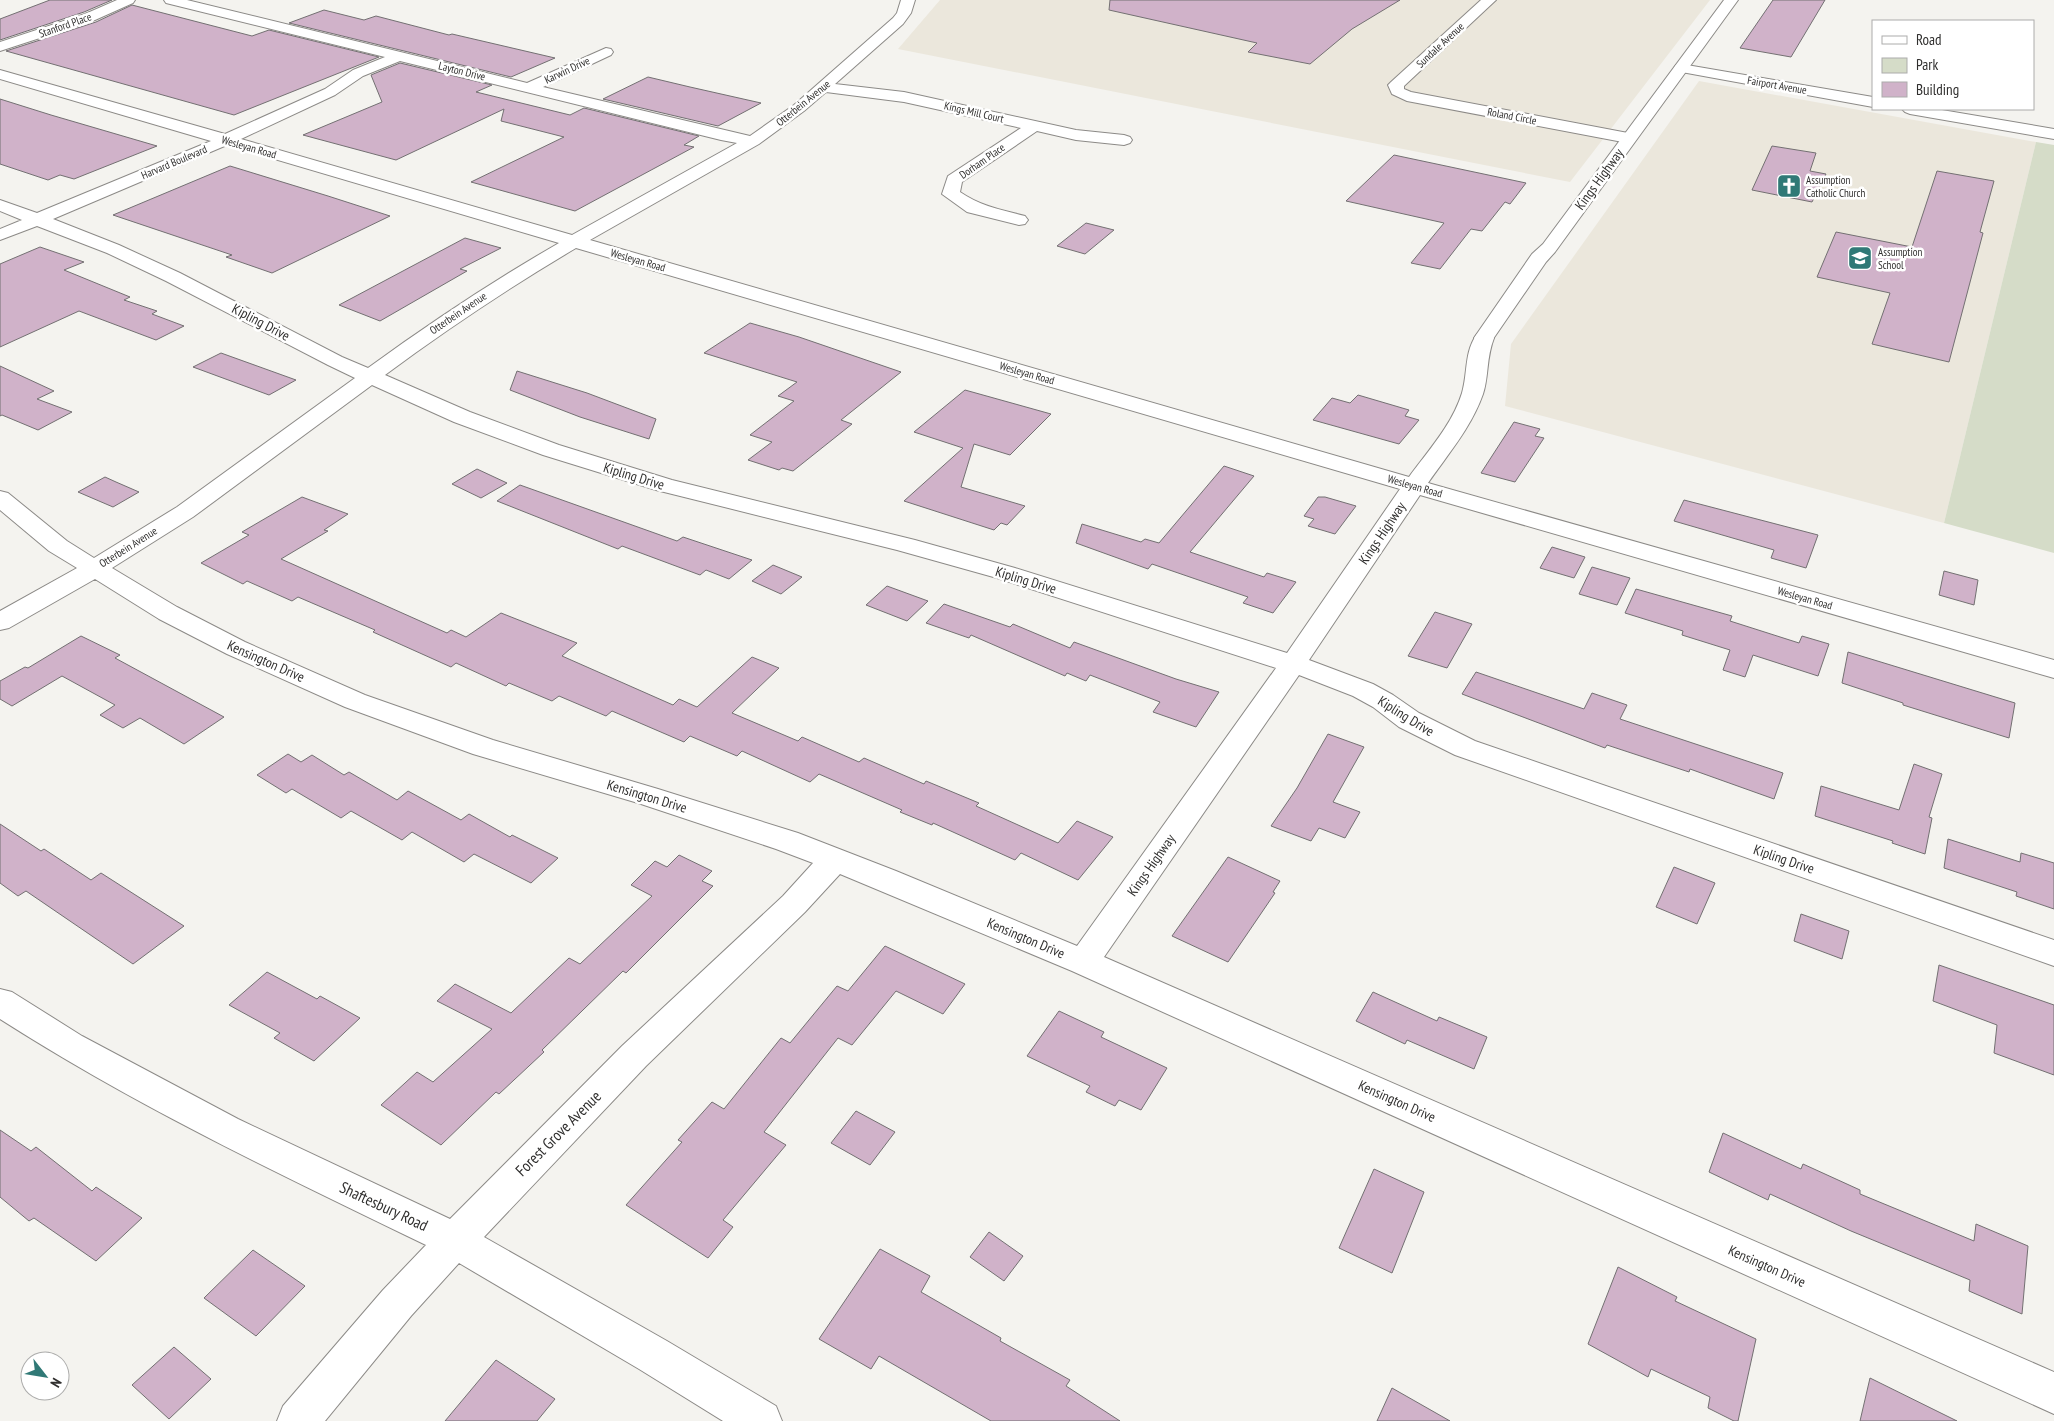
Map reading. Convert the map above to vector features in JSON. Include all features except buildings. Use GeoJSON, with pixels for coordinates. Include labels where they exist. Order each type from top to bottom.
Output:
{"type":"FeatureCollection","features":[{"type":"Feature","properties":{"kind":"street","name":"Stanford Place"},"geometry":{"type":"LineString","coordinates":[[0,47],[90,17],[128,0]]}},
{"type":"Feature","properties":{"kind":"street","name":"Layton Drive"},"geometry":{"type":"LineString","coordinates":[[171,0],[720,135],[753,141]]}},
{"type":"Feature","properties":{"kind":"street","name":"Otterbein Avenue"},"geometry":{"type":"LineString","coordinates":[[0,622],[94,569],[185,512],[242,472],[423,337],[506,281],[668,187],[753,141],[799,108],[898,21],[904,13],[908,0]]}},
{"type":"Feature","properties":{"kind":"street","name":"Sundale Avenue"},"geometry":{"type":"LineString","coordinates":[[1397,91],[1396,86],[1489,0]]}},
{"type":"Feature","properties":{"kind":"street","name":"Kings Highway"},"geometry":{"type":"LineString","coordinates":[[1083,962],[1293,664],[1414,486],[1462,420],[1473,392],[1478,353],[1484,338],[1539,258],[1549,248],[1731,0]]}},
{"type":"Feature","properties":{"kind":"street","name":"Karwin Drive"},"geometry":{"type":"LineString","coordinates":[[528,88],[606,52]]}},
{"type":"Feature","properties":{"kind":"street","name":"Harvard Boulevard"},"geometry":{"type":"LineString","coordinates":[[0,235],[225,140],[330,92],[358,73],[399,56]]}},
{"type":"Feature","properties":{"kind":"street","name":"Fairport Avenue"},"geometry":{"type":"LineString","coordinates":[[1681,68],[1872,102]]}},
{"type":"Feature","properties":{"kind":"street","name":"Wesleyan Road"},"geometry":{"type":"LineString","coordinates":[[0,74],[1414,486],[2054,670]]}},
{"type":"Feature","properties":{"kind":"street","name":"Kings Mill Court"},"geometry":{"type":"LineString","coordinates":[[823,87],[911,98],[1090,138],[1124,140]]}},
{"type":"Feature","properties":{"kind":"street","name":"Roland Circle"},"geometry":{"type":"LineString","coordinates":[[1397,91],[1407,96],[1628,138]]}},
{"type":"Feature","properties":{"kind":"street"},"geometry":{"type":"LineString","coordinates":[[1916,110],[2054,134]]}},
{"type":"Feature","properties":{"kind":"street","name":"Dorham Place"},"geometry":{"type":"LineString","coordinates":[[1020,220],[965,204],[951,194],[952,185],[954,180],[1034,126]]}},
{"type":"Feature","properties":{"kind":"street","name":"Kipling Drive"},"geometry":{"type":"LineString","coordinates":[[0,204],[113,249],[173,277],[369,377],[462,417],[551,450],[664,485],[848,530],[1006,573],[1293,664],[1363,690],[1383,701],[1409,720],[1464,748],[2054,953]]}},
{"type":"Feature","properties":{"kind":"street","name":"Kensington Drive"},"geometry":{"type":"LineString","coordinates":[[0,498],[58,546],[94,569],[168,613],[236,648],[356,700],[483,747],[648,796],[778,838],[885,879],[1083,962],[2054,1393]]}},
{"type":"Feature","properties":{"kind":"street","name":"Forest Grove Avenue"},"geometry":{"type":"LineString","coordinates":[[298,1421],[398,1303],[508,1184],[634,1056],[794,904],[833,860]]}},
{"type":"Feature","properties":{"kind":"street","name":"Shaftesbury Road"},"geometry":{"type":"LineString","coordinates":[[0,1002],[70,1046],[225,1130],[456,1241],[653,1355],[761,1421]]}},
{"type":"Feature","properties":{"kind":"shaded area"},"geometry":{"type":"Polygon","coordinates":[[[940,0],[1710,0],[1570,182],[898,49],[940,0]]]}},
{"type":"Feature","properties":{"kind":"shaded area"},"geometry":{"type":"Polygon","coordinates":[[[1699,81],[2036,142],[1944,523],[1505,406],[1511,344],[1699,81]]]}},
{"type":"Feature","properties":{"kind":"green space"},"geometry":{"type":"Polygon","coordinates":[[[2036,142],[2054,145],[2054,553],[1944,523],[2036,142]]]}},
{"type":"Feature","properties":{"kind":"place","name":"Assumption Catholic Church"},"geometry":{"type":"Point","coordinates":[1789,186]}},
{"type":"Feature","properties":{"kind":"place","name":"Assumption School"},"geometry":{"type":"Point","coordinates":[1860,258]}}]}
